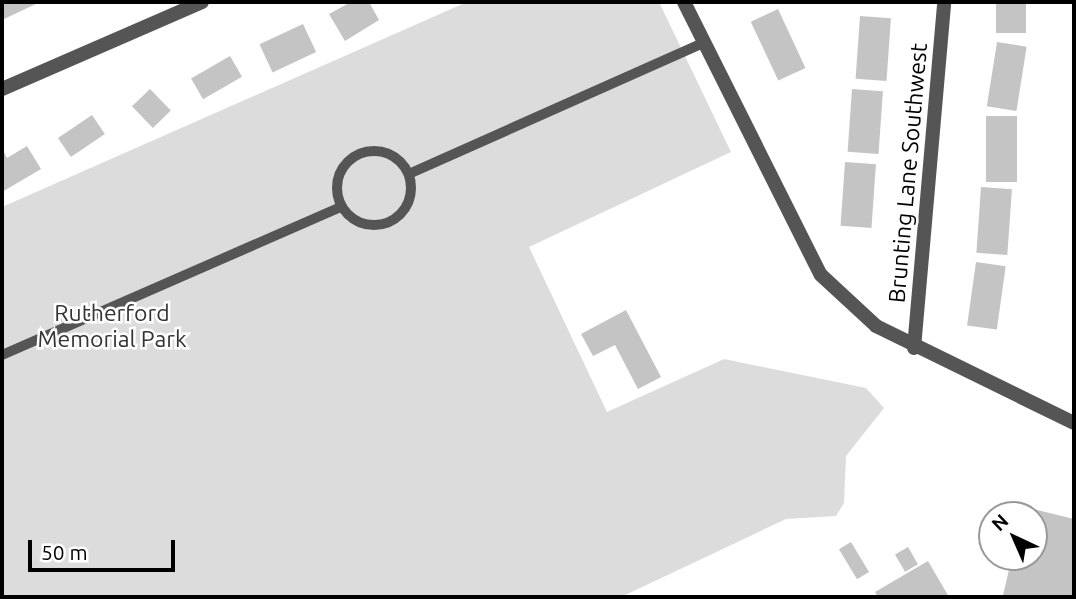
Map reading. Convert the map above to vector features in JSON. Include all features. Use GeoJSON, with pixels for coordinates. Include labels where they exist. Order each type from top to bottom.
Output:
{"type":"FeatureCollection","features":[{"type":"Feature","properties":{"kind":"street"},"geometry":{"type":"LineString","coordinates":[[2,89],[202,2]]}},
{"type":"Feature","properties":{"kind":"street"},"geometry":{"type":"LineString","coordinates":[[684,2],[821,275],[858,314],[914,348],[1074,423]]}},
{"type":"Feature","properties":{"kind":"street","name":"Brunting Lane Southwest"},"geometry":{"type":"LineString","coordinates":[[914,348],[944,2]]}},
{"type":"Feature","properties":{"kind":"lane"},"geometry":{"type":"LineString","coordinates":[[411,173],[703,43]]}},
{"type":"Feature","properties":{"kind":"lane"},"geometry":{"type":"LineString","coordinates":[[340,207],[338,176],[363,153],[388,155],[411,173]]}},
{"type":"Feature","properties":{"kind":"lane"},"geometry":{"type":"LineString","coordinates":[[340,207],[363,223],[386,222],[411,197],[411,173]]}},
{"type":"Feature","properties":{"kind":"lane"},"geometry":{"type":"LineString","coordinates":[[2,355],[340,207]]}},
{"type":"Feature","properties":{"kind":"green space","name":"Rutherford Memorial Park"},"geometry":{"type":"Polygon","coordinates":[[[467,2],[659,2],[731,152],[529,247],[607,412],[724,359],[866,388],[884,408],[846,456],[844,503],[836,516],[786,519],[621,597],[2,597],[2,207],[467,2]]]}},
{"type":"Feature","properties":{"kind":"building"},"geometry":{"type":"Polygon","coordinates":[[[2,2],[40,2],[2,20],[2,2]]]}},
{"type":"Feature","properties":{"kind":"building"},"geometry":{"type":"Polygon","coordinates":[[[351,2],[369,2],[379,20],[345,41],[329,14],[351,2]]]}},
{"type":"Feature","properties":{"kind":"building"},"geometry":{"type":"Polygon","coordinates":[[[996,2],[1026,2],[1026,33],[996,33],[996,2]]]}},
{"type":"Feature","properties":{"kind":"building"},"geometry":{"type":"Polygon","coordinates":[[[778,9],[805,68],[778,81],[751,22],[778,9]]]}},
{"type":"Feature","properties":{"kind":"building"},"geometry":{"type":"Polygon","coordinates":[[[860,16],[891,18],[887,81],[856,79],[860,16]]]}},
{"type":"Feature","properties":{"kind":"building"},"geometry":{"type":"Polygon","coordinates":[[[303,24],[316,52],[273,72],[259,44],[303,24]]]}},
{"type":"Feature","properties":{"kind":"building"},"geometry":{"type":"Polygon","coordinates":[[[997,42],[1027,47],[1016,111],[987,106],[997,42]]]}},
{"type":"Feature","properties":{"kind":"building"},"geometry":{"type":"Polygon","coordinates":[[[230,56],[242,77],[203,99],[191,79],[230,56]]]}},
{"type":"Feature","properties":{"kind":"building"},"geometry":{"type":"Polygon","coordinates":[[[150,89],[171,111],[153,128],[132,106],[150,89]]]}},
{"type":"Feature","properties":{"kind":"building"},"geometry":{"type":"Polygon","coordinates":[[[852,89],[883,91],[879,154],[848,152],[852,89]]]}},
{"type":"Feature","properties":{"kind":"building"},"geometry":{"type":"Polygon","coordinates":[[[92,115],[105,134],[71,157],[58,138],[92,115]]]}},
{"type":"Feature","properties":{"kind":"building"},"geometry":{"type":"Polygon","coordinates":[[[986,116],[1017,116],[1017,182],[986,182],[986,116]]]}},
{"type":"Feature","properties":{"kind":"building"},"geometry":{"type":"Polygon","coordinates":[[[27,146],[41,169],[2,192],[2,148],[7,158],[27,146]]]}},
{"type":"Feature","properties":{"kind":"building"},"geometry":{"type":"Polygon","coordinates":[[[845,162],[876,164],[871,228],[841,226],[845,162]]]}},
{"type":"Feature","properties":{"kind":"building"},"geometry":{"type":"Polygon","coordinates":[[[981,187],[1012,189],[1007,255],[976,253],[981,187]]]}},
{"type":"Feature","properties":{"kind":"building"},"geometry":{"type":"Polygon","coordinates":[[[976,262],[1006,266],[997,330],[967,325],[976,262]]]}},
{"type":"Feature","properties":{"kind":"building"},"geometry":{"type":"Polygon","coordinates":[[[626,310],[661,377],[638,389],[615,345],[593,356],[581,334],[626,310]]]}},
{"type":"Feature","properties":{"kind":"building"},"geometry":{"type":"Polygon","coordinates":[[[1048,513],[1074,519],[1074,597],[1003,595],[1009,571],[1048,571],[1048,513]]]}},
{"type":"Feature","properties":{"kind":"building"},"geometry":{"type":"Polygon","coordinates":[[[851,542],[869,572],[857,579],[839,549],[851,542]]]}},
{"type":"Feature","properties":{"kind":"building"},"geometry":{"type":"Polygon","coordinates":[[[908,547],[918,564],[905,572],[895,554],[908,547]]]}},
{"type":"Feature","properties":{"kind":"building"},"geometry":{"type":"Polygon","coordinates":[[[928,561],[949,597],[878,597],[875,592],[928,561]]]}}]}
